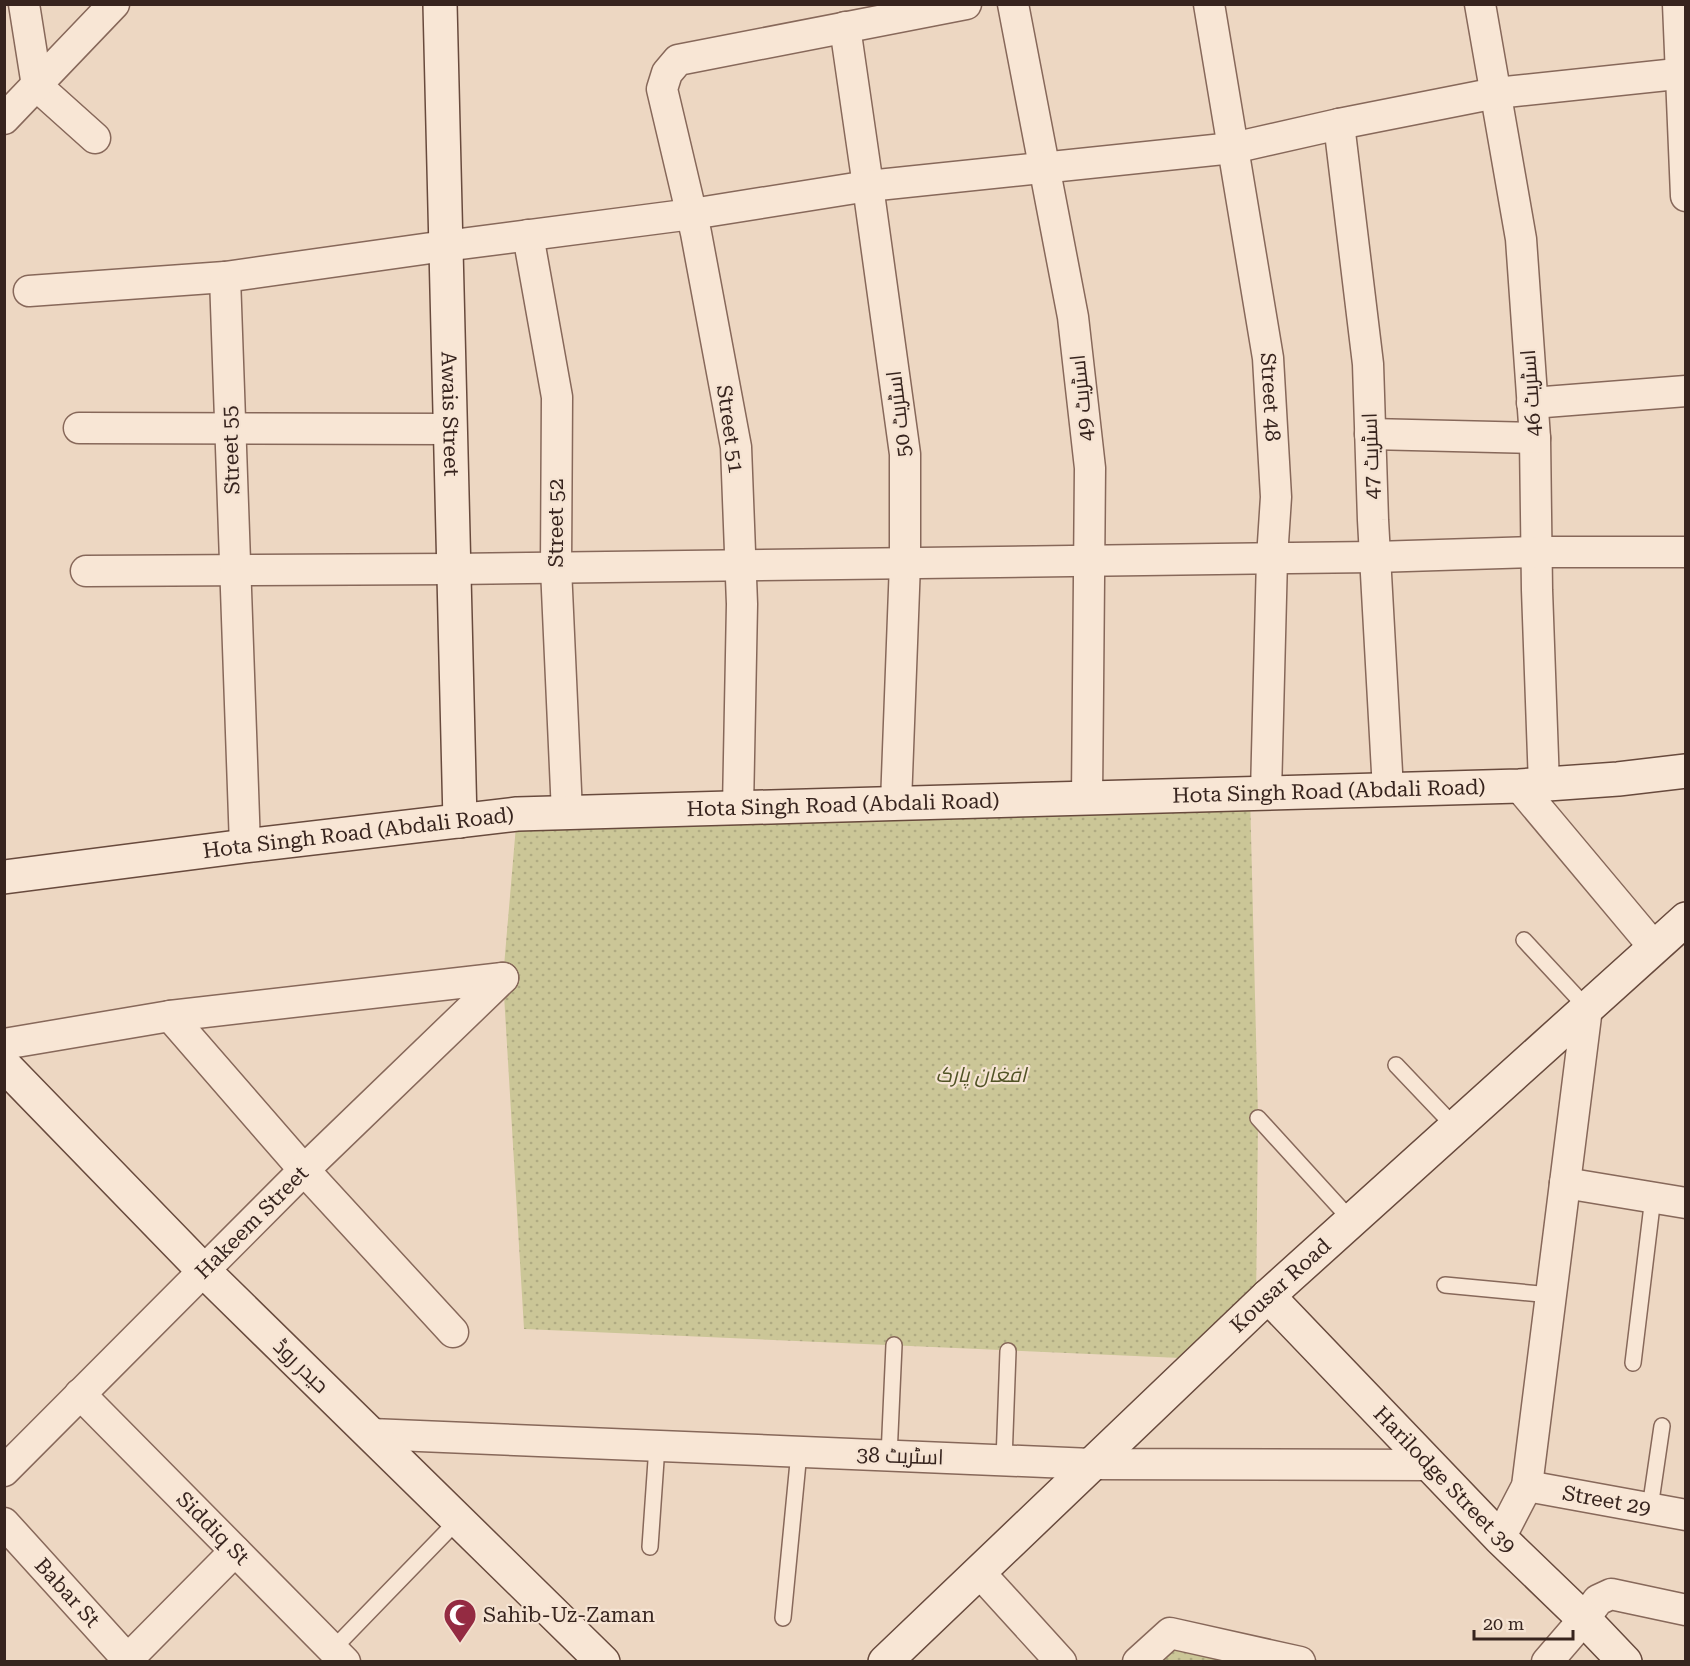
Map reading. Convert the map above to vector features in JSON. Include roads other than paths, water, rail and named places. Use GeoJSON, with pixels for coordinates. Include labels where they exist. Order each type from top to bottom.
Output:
{"type":"FeatureCollection","features":[{"type":"Feature","properties":{"kind":"main road","name":"Awais Street"},"geometry":{"type":"LineString","coordinates":[[440,4],[460,821]]}},
{"type":"Feature","properties":{"kind":"main road","name":"Hota Singh Road (Abdali Road)"},"geometry":{"type":"LineString","coordinates":[[4,877],[516,814],[1531,785],[1686,771]]}},
{"type":"Feature","properties":{"kind":"main road","name":"Kousar Road"},"geometry":{"type":"LineString","coordinates":[[885,1662],[1268,1296],[1686,919]]}},
{"type":"Feature","properties":{"kind":"main road","name":"حیدر روڈ"},"geometry":{"type":"LineString","coordinates":[[4,1065],[203,1270],[603,1662]]}},
{"type":"Feature","properties":{"kind":"main road","name":"Harilodge Street 39"},"geometry":{"type":"LineString","coordinates":[[1268,1296],[1500,1538],[1625,1662]]}},
{"type":"Feature","properties":{"kind":"street"},"geometry":{"type":"LineString","coordinates":[[24,4],[37,86],[94,138]]}},
{"type":"Feature","properties":{"kind":"street"},"geometry":{"type":"LineString","coordinates":[[4,119],[114,4]]}},
{"type":"Feature","properties":{"kind":"street"},"geometry":{"type":"LineString","coordinates":[[844,27],[966,4]]}},
{"type":"Feature","properties":{"kind":"street","name":"اسٹریٹ 49"},"geometry":{"type":"LineString","coordinates":[[1013,4],[1073,317],[1088,445],[1090,468],[1087,798]]}},
{"type":"Feature","properties":{"kind":"street","name":"Street 48"},"geometry":{"type":"LineString","coordinates":[[1209,4],[1268,358],[1276,497],[1272,558],[1266,793]]}},
{"type":"Feature","properties":{"kind":"street","name":"اسٹریٹ 46"},"geometry":{"type":"LineString","coordinates":[[1480,4],[1521,239],[1535,438],[1538,552],[1531,785]]}},
{"type":"Feature","properties":{"kind":"street"},"geometry":{"type":"LineString","coordinates":[[1678,4],[1683,73],[1686,196]]}},
{"type":"Feature","properties":{"kind":"street","name":"Street 51"},"geometry":{"type":"LineString","coordinates":[[738,808],[742,604],[736,447],[692,214],[662,89],[667,73],[678,60],[844,27]]}},
{"type":"Feature","properties":{"kind":"street","name":"اسٹریٹ 50"},"geometry":{"type":"LineString","coordinates":[[844,27],[905,454],[905,563],[896,803]]}},
{"type":"Feature","properties":{"kind":"street"},"geometry":{"type":"LineString","coordinates":[[29,291],[225,277],[692,214],[868,186],[1233,148],[1496,93],[1683,73]]}},
{"type":"Feature","properties":{"kind":"street","name":"اسٹریٹ 47"},"geometry":{"type":"LineString","coordinates":[[1339,124],[1368,364],[1375,557],[1388,790]]}},
{"type":"Feature","properties":{"kind":"street","name":"Street 52"},"geometry":{"type":"LineString","coordinates":[[528,235],[557,397],[556,568],[567,813]]}},
{"type":"Feature","properties":{"kind":"street","name":"Street 55"},"geometry":{"type":"LineString","coordinates":[[225,277],[244,846]]}},
{"type":"Feature","properties":{"kind":"street"},"geometry":{"type":"LineString","coordinates":[[1532,404],[1686,391]]}},
{"type":"Feature","properties":{"kind":"street"},"geometry":{"type":"LineString","coordinates":[[79,428],[449,429]]}},
{"type":"Feature","properties":{"kind":"street"},"geometry":{"type":"LineString","coordinates":[[1370,434],[1535,438]]}},
{"type":"Feature","properties":{"kind":"street"},"geometry":{"type":"LineString","coordinates":[[86,571],[740,566],[1375,557],[1538,552],[1686,552]]}},
{"type":"Feature","properties":{"kind":"street"},"geometry":{"type":"LineString","coordinates":[[1531,785],[1654,947]]}},
{"type":"Feature","properties":{"kind":"street","name":"Hakeem Street"},"geometry":{"type":"LineString","coordinates":[[4,1471],[304,1170],[503,978],[170,1016]]}},
{"type":"Feature","properties":{"kind":"street"},"geometry":{"type":"LineString","coordinates":[[1500,1538],[1527,1485],[1587,1008]]}},
{"type":"Feature","properties":{"kind":"street"},"geometry":{"type":"LineString","coordinates":[[4,1044],[170,1016],[304,1170],[453,1332]]}},
{"type":"Feature","properties":{"kind":"street"},"geometry":{"type":"LineString","coordinates":[[1565,1183],[1686,1203]]}},
{"type":"Feature","properties":{"kind":"street","name":"Siddiq St"},"geometry":{"type":"LineString","coordinates":[[80,1394],[339,1655]]}},
{"type":"Feature","properties":{"kind":"street","name":"اسٹریٹ 38"},"geometry":{"type":"LineString","coordinates":[[371,1434],[1092,1464],[1430,1465]]}},
{"type":"Feature","properties":{"kind":"street","name":"Street 29"},"geometry":{"type":"LineString","coordinates":[[1527,1485],[1686,1515]]}},
{"type":"Feature","properties":{"kind":"street","name":"Babar St"},"geometry":{"type":"LineString","coordinates":[[4,1523],[129,1660]]}},
{"type":"Feature","properties":{"kind":"street"},"geometry":{"type":"LineString","coordinates":[[129,1660],[234,1551]]}},
{"type":"Feature","properties":{"kind":"street"},"geometry":{"type":"LineString","coordinates":[[979,1572],[1061,1662]]}},
{"type":"Feature","properties":{"kind":"street"},"geometry":{"type":"LineString","coordinates":[[1547,1662],[1598,1600],[1611,1594],[1686,1610]]}},
{"type":"Feature","properties":{"kind":"street"},"geometry":{"type":"LineString","coordinates":[[1138,1662],[1170,1633],[1300,1662]]}},
{"type":"Feature","properties":{"kind":"lane"},"geometry":{"type":"LineString","coordinates":[[1524,940],[1587,1008]]}},
{"type":"Feature","properties":{"kind":"lane"},"geometry":{"type":"LineString","coordinates":[[1396,1065],[1455,1127]]}},
{"type":"Feature","properties":{"kind":"lane"},"geometry":{"type":"LineString","coordinates":[[1258,1118],[1352,1221]]}},
{"type":"Feature","properties":{"kind":"lane"},"geometry":{"type":"LineString","coordinates":[[1633,1363],[1653,1197]]}},
{"type":"Feature","properties":{"kind":"lane"},"geometry":{"type":"LineString","coordinates":[[1445,1285],[1551,1295]]}},
{"type":"Feature","properties":{"kind":"lane"},"geometry":{"type":"LineString","coordinates":[[889,1456],[894,1345]]}},
{"type":"Feature","properties":{"kind":"lane"},"geometry":{"type":"LineString","coordinates":[[1004,1461],[1008,1350]]}},
{"type":"Feature","properties":{"kind":"lane"},"geometry":{"type":"LineString","coordinates":[[1650,1508],[1662,1426]]}},
{"type":"Feature","properties":{"kind":"lane"},"geometry":{"type":"LineString","coordinates":[[650,1547],[657,1446]]}},
{"type":"Feature","properties":{"kind":"lane"},"geometry":{"type":"LineString","coordinates":[[783,1618],[799,1452]]}},
{"type":"Feature","properties":{"kind":"lane"},"geometry":{"type":"LineString","coordinates":[[339,1655],[458,1520]]}},
{"type":"Feature","properties":{"kind":"place","name":"Sahib-Uz-Zaman"},"geometry":{"type":"Point","coordinates":[460,1644]}},
{"type":"Feature","properties":{"kind":"park label","name":"افغان پارک"},"geometry":{"type":"Point","coordinates":[981,1075]}}]}
